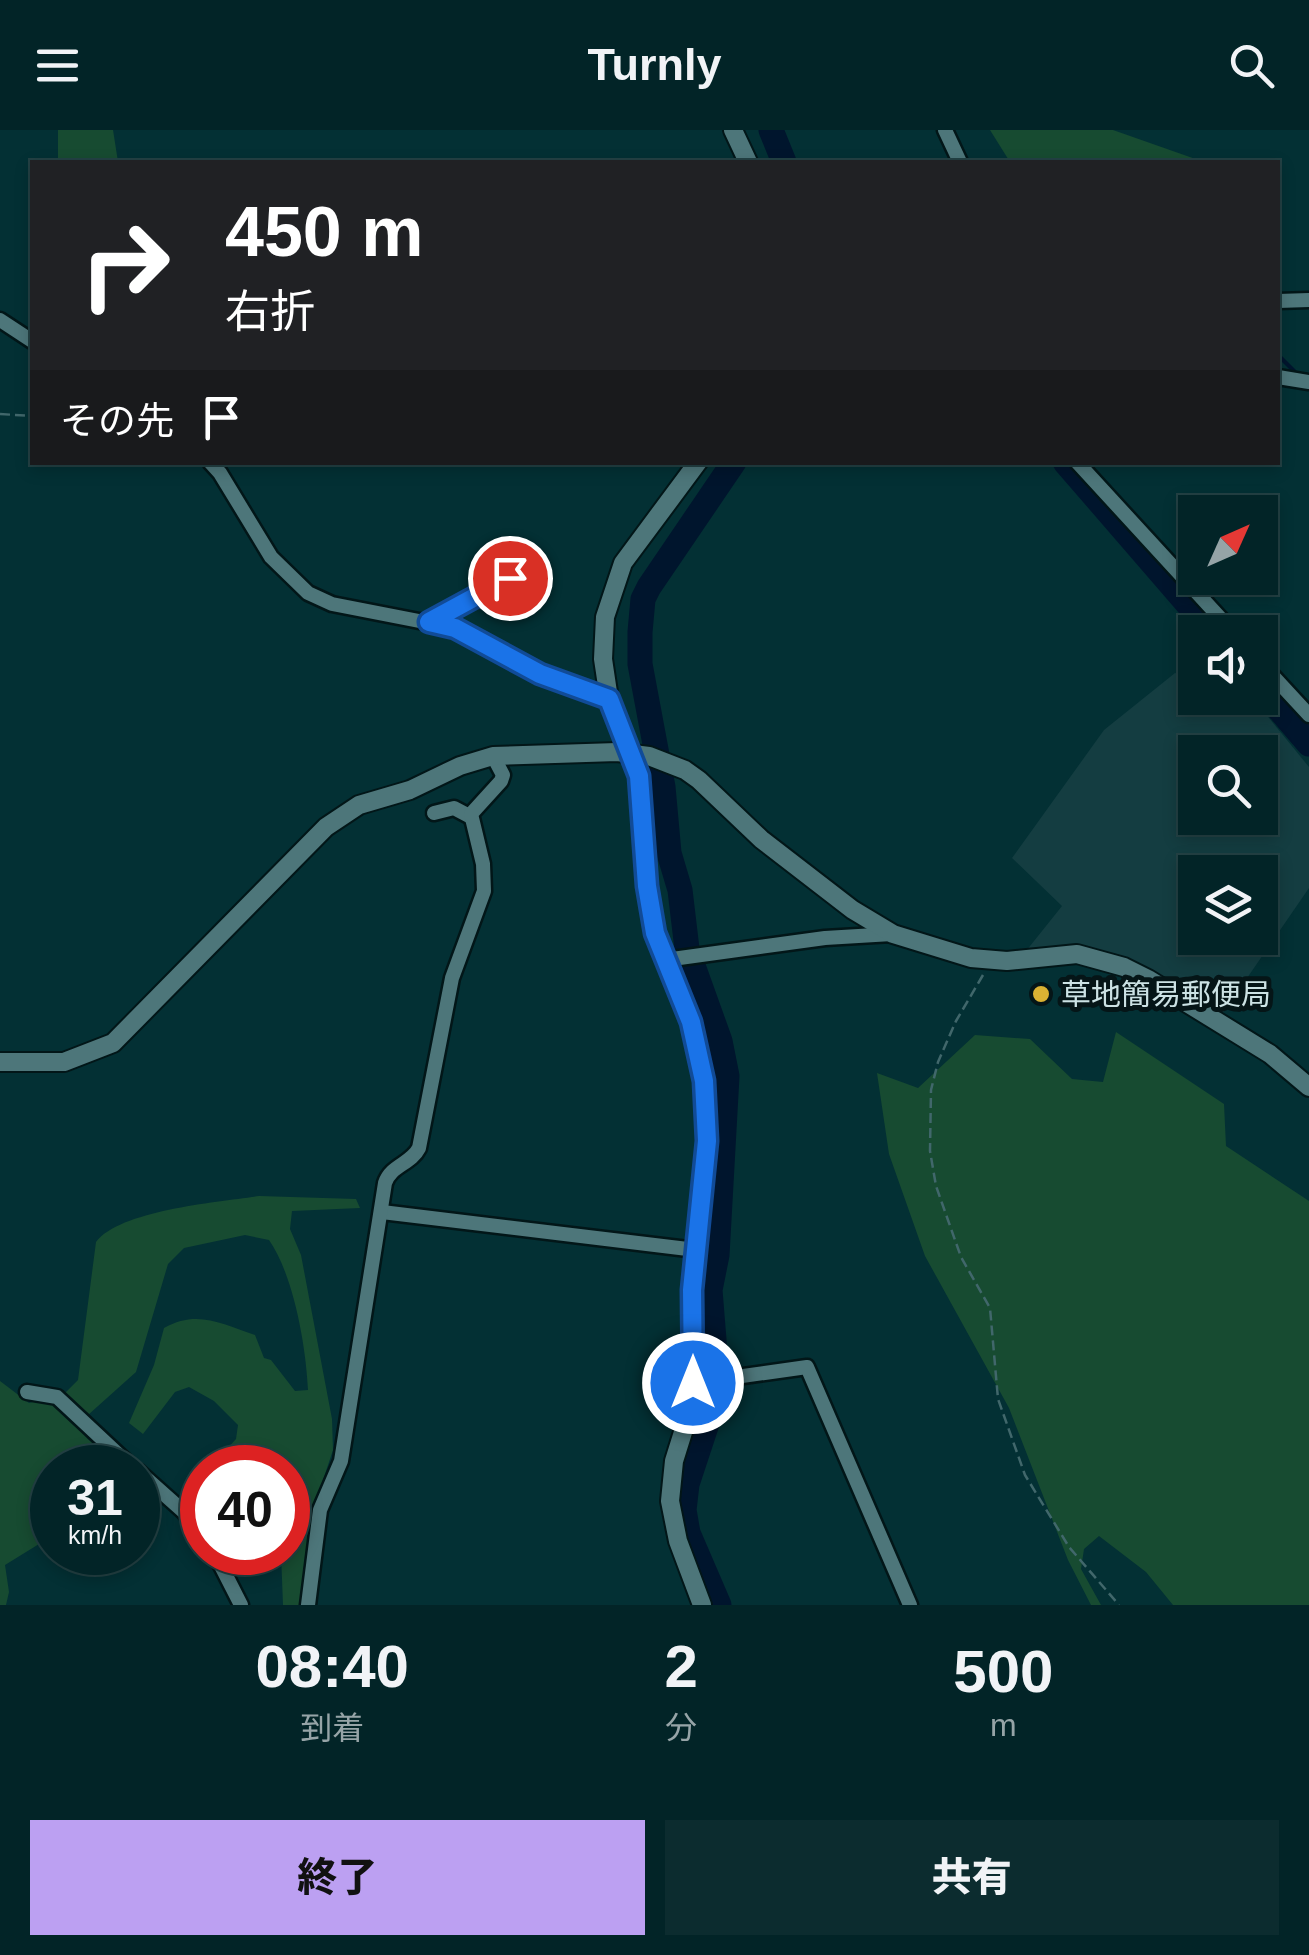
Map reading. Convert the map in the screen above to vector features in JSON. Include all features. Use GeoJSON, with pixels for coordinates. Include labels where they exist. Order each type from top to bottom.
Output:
{"type":"FeatureCollection","features":[{"type":"Feature","properties":{"kind":"street"},"geometry":{"type":"LineString","coordinates":[[733,130],[747,160]]}},
{"type":"Feature","properties":{"kind":"street"},"geometry":{"type":"LineString","coordinates":[[945,130],[959,160]]}},
{"type":"Feature","properties":{"kind":"street"},"geometry":{"type":"LineString","coordinates":[[1280,302],[1309,300]]}},
{"type":"Feature","properties":{"kind":"street"},"geometry":{"type":"LineString","coordinates":[[0,320],[30,341]]}},
{"type":"Feature","properties":{"kind":"street"},"geometry":{"type":"LineString","coordinates":[[1280,376],[1309,382]]}},
{"type":"Feature","properties":{"kind":"street"},"geometry":{"type":"LineString","coordinates":[[213,465],[271,557],[308,593],[332,604],[455,628],[540,674],[609,699]]}},
{"type":"Feature","properties":{"kind":"street"},"geometry":{"type":"LineString","coordinates":[[696,465],[635,543],[616,579],[603,641],[609,699],[640,782],[650,909],[671,958],[704,1081],[707,1141],[692,1290],[699,1382],[674,1461],[670,1501],[678,1541],[702,1605]]}},
{"type":"Feature","properties":{"kind":"street"},"geometry":{"type":"LineString","coordinates":[[1080,465],[1217,615]]}},
{"type":"Feature","properties":{"kind":"street"},"geometry":{"type":"LineString","coordinates":[[429,622],[537,563]]}},
{"type":"Feature","properties":{"kind":"street"},"geometry":{"type":"LineString","coordinates":[[1278,681],[1309,715]]}},
{"type":"Feature","properties":{"kind":"street"},"geometry":{"type":"LineString","coordinates":[[0,1062],[64,1062],[113,1043],[336,818],[358,805],[410,790],[460,766],[494,756],[631,752],[668,762],[699,780],[760,839],[853,910],[893,934],[946,952],[991,960],[1077,954],[1124,967],[1270,1054],[1309,1087]]}},
{"type":"Feature","properties":{"kind":"street"},"geometry":{"type":"LineString","coordinates":[[308,1605],[320,1510],[341,1461],[368,1274],[387,1176],[420,1148],[452,978],[481,905],[483,864],[471,817],[473,809],[501,781],[503,774],[494,756]]}},
{"type":"Feature","properties":{"kind":"street"},"geometry":{"type":"LineString","coordinates":[[434,813],[454,808],[471,817]]}},
{"type":"Feature","properties":{"kind":"street"},"geometry":{"type":"LineString","coordinates":[[671,958],[893,934]]}},
{"type":"Feature","properties":{"kind":"street"},"geometry":{"type":"LineString","coordinates":[[382,1212],[696,1250]]}},
{"type":"Feature","properties":{"kind":"street"},"geometry":{"type":"LineString","coordinates":[[699,1382],[808,1367],[910,1605]]}},
{"type":"Feature","properties":{"kind":"street"},"geometry":{"type":"LineString","coordinates":[[27,1392],[57,1397],[109,1445]]}},
{"type":"Feature","properties":{"kind":"street"},"geometry":{"type":"LineString","coordinates":[[160,1491],[180,1508]]}},
{"type":"Feature","properties":{"kind":"street"},"geometry":{"type":"LineString","coordinates":[[226,1575],[241,1605]]}},
{"type":"Feature","properties":{"kind":"path"},"geometry":{"type":"LineString","coordinates":[[0,414],[30,416]]}},
{"type":"Feature","properties":{"kind":"path"},"geometry":{"type":"LineString","coordinates":[[991,960],[956,1022],[935,1076],[929,1121],[936,1186],[961,1257],[990,1308],[998,1398],[1025,1474],[1069,1547],[1119,1605]]}},
{"type":"Feature","properties":{"kind":"shaded area"},"geometry":{"type":"Polygon","coordinates":[[[1175,673],[1178,715],[1266,715],[1309,767],[1309,888],[1278,933],[1278,855],[1178,855],[1178,955],[1263,955],[1223,1013],[1124,957],[1075,947],[1026,951],[1062,906],[1012,858],[1104,730],[1175,673]]]}},
{"type":"Feature","properties":{"kind":"green space"},"geometry":{"type":"Polygon","coordinates":[[[58,130],[113,130],[118,160],[58,160],[58,130]]]}},
{"type":"Feature","properties":{"kind":"green space"},"geometry":{"type":"Polygon","coordinates":[[[990,130],[1113,130],[1198,160],[1009,160],[990,130]]]}},
{"type":"Feature","properties":{"kind":"green space"},"geometry":{"type":"Polygon","coordinates":[[[1116,1032],[1224,1104],[1226,1146],[1309,1201],[1309,1605],[1173,1605],[1146,1572],[1099,1536],[1084,1549],[1081,1569],[1101,1605],[1091,1605],[1068,1560],[1009,1408],[925,1256],[889,1154],[877,1073],[918,1088],[975,1035],[1030,1039],[1072,1079],[1103,1082],[1116,1032]]]}},
{"type":"Feature","properties":{"kind":"green space"},"geometry":{"type":"Polygon","coordinates":[[[259,1196],[356,1199],[360,1208],[292,1211],[290,1229],[301,1255],[332,1419],[333,1450],[319,1492],[310,1568],[310,1445],[231,1445],[236,1439],[238,1425],[214,1401],[189,1387],[175,1392],[143,1434],[129,1423],[154,1365],[164,1328],[176,1322],[210,1320],[255,1335],[264,1358],[271,1360],[295,1391],[308,1390],[305,1353],[292,1292],[278,1255],[269,1240],[245,1235],[184,1248],[168,1264],[136,1372],[88,1415],[87,1438],[94,1445],[30,1445],[30,1550],[5,1565],[9,1592],[6,1605],[0,1605],[0,1381],[29,1403],[66,1392],[78,1380],[96,1242],[126,1222],[196,1205],[259,1196]]]}},
{"type":"Feature","properties":{"kind":"green space"},"geometry":{"type":"Polygon","coordinates":[[[282,1575],[309,1575],[303,1605],[283,1605],[282,1575]]]}},
{"type":"Feature","properties":{"kind":"waterway"},"geometry":{"type":"LineString","coordinates":[[771,130],[783,160]]}},
{"type":"Feature","properties":{"kind":"waterway"},"geometry":{"type":"LineString","coordinates":[[1280,357],[1299,376]]}},
{"type":"Feature","properties":{"kind":"waterway"},"geometry":{"type":"LineString","coordinates":[[719,1605],[688,1533],[684,1510],[687,1484],[718,1390],[710,1290],[717,1255],[727,1076],[720,1041],[687,949],[640,664],[640,632],[643,599],[649,587],[732,465]]}},
{"type":"Feature","properties":{"kind":"waterway"},"geometry":{"type":"LineString","coordinates":[[1068,465],[1197,615]]}},
{"type":"Feature","properties":{"kind":"waterway"},"geometry":{"type":"LineString","coordinates":[[1278,708],[1309,744]]}},
{"type":"Feature","properties":{"kind":"place","name":"草地簡易郵便局"},"geometry":{"type":"Point","coordinates":[1041,994]}},
{"type":"Feature","properties":{"kind":"route"},"geometry":{"type":"LineString","coordinates":[[510,578],[429,622],[455,628],[540,674],[609,699],[637,768],[655,933],[691,1022],[704,1081],[707,1141],[692,1290],[693,1383]]}}]}
